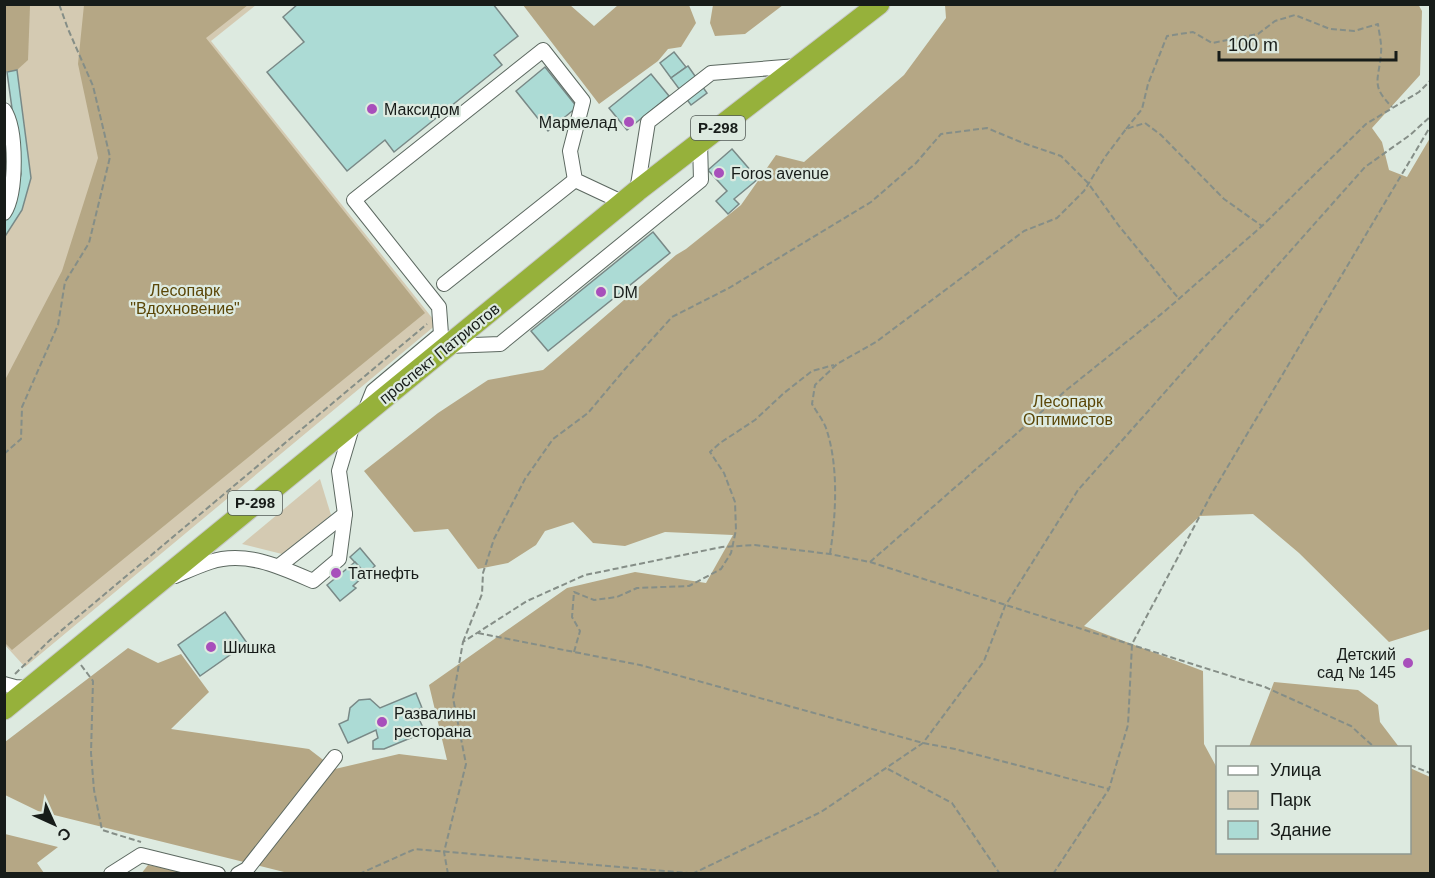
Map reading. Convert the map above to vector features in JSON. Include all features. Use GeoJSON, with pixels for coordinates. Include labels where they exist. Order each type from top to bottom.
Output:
{"type":"FeatureCollection","features":[{"type":"Feature","properties":{"kind":"highway","name":"проспект Патриотов"},"geometry":{"type":"LineString","coordinates":[[4,709],[630,197],[879,4]]}},
{"type":"Feature","properties":{"kind":"lane"},"geometry":{"type":"LineString","coordinates":[[156,583],[212,561],[242,557],[279,566],[313,581],[339,559],[345,514],[339,471],[358,419],[373,392],[441,334],[439,307],[354,200],[543,50],[583,101],[570,151],[574,180]]}},
{"type":"Feature","properties":{"kind":"lane"},"geometry":{"type":"LineString","coordinates":[[574,180],[630,197],[648,122],[711,73],[799,66]]}},
{"type":"Feature","properties":{"kind":"lane"},"geometry":{"type":"LineString","coordinates":[[4,110],[12,125],[14,184],[10,204],[4,213]]}},
{"type":"Feature","properties":{"kind":"lane"},"geometry":{"type":"LineString","coordinates":[[447,346],[500,344],[701,180],[700,142]]}},
{"type":"Feature","properties":{"kind":"lane"},"geometry":{"type":"LineString","coordinates":[[444,284],[574,180]]}},
{"type":"Feature","properties":{"kind":"lane"},"geometry":{"type":"LineString","coordinates":[[279,566],[345,514]]}},
{"type":"Feature","properties":{"kind":"lane"},"geometry":{"type":"LineString","coordinates":[[5,684],[29,688]]}},
{"type":"Feature","properties":{"kind":"lane"},"geometry":{"type":"LineString","coordinates":[[238,873],[247,869],[335,757]]}},
{"type":"Feature","properties":{"kind":"lane"},"geometry":{"type":"LineString","coordinates":[[111,873],[141,855],[218,873]]}},
{"type":"Feature","properties":{"kind":"path"},"geometry":{"type":"LineString","coordinates":[[4,454],[21,439],[22,407],[58,326],[65,282],[89,243],[110,157],[93,86],[59,4]]}},
{"type":"Feature","properties":{"kind":"path"},"geometry":{"type":"LineString","coordinates":[[574,652],[580,632],[572,617],[574,592],[594,600],[616,597],[637,588],[689,586],[721,569],[731,553],[736,530],[735,502],[724,473],[710,452],[720,442],[755,420],[812,371],[837,364],[876,342],[1024,231],[1057,218],[1084,191],[1104,157],[1142,109],[1148,84],[1167,36],[1193,32],[1212,43],[1258,34],[1275,21],[1295,15],[1330,29],[1354,31],[1378,24],[1382,52],[1377,76],[1379,94],[1392,107]]}},
{"type":"Feature","properties":{"kind":"path"},"geometry":{"type":"LineString","coordinates":[[870,562],[1064,392],[1179,299],[1262,226],[1366,124],[1419,92],[1431,81]]}},
{"type":"Feature","properties":{"kind":"path"},"geometry":{"type":"LineString","coordinates":[[693,873],[821,812],[888,769],[923,743],[984,661],[1005,606],[1078,490],[1365,167],[1431,117]]}},
{"type":"Feature","properties":{"kind":"path"},"geometry":{"type":"LineString","coordinates":[[1126,129],[1145,123],[1161,135],[1224,199],[1262,226]]}},
{"type":"Feature","properties":{"kind":"path"},"geometry":{"type":"LineString","coordinates":[[1053,873],[1109,789],[1128,725],[1132,644],[1212,494],[1431,127]]}},
{"type":"Feature","properties":{"kind":"path"},"geometry":{"type":"LineString","coordinates":[[448,873],[444,852],[466,764],[453,698],[463,642],[482,594],[483,573],[494,539],[525,479],[553,438],[588,413],[672,318],[729,288],[871,202],[916,163],[941,134],[987,128],[1061,156],[1088,183],[1119,226],[1179,299]]}},
{"type":"Feature","properties":{"kind":"path"},"geometry":{"type":"LineString","coordinates":[[5,684],[50,640],[440,311]]}},
{"type":"Feature","properties":{"kind":"path"},"geometry":{"type":"LineString","coordinates":[[830,554],[836,490],[826,427],[812,404],[815,385],[837,364]]}},
{"type":"Feature","properties":{"kind":"path"},"geometry":{"type":"LineString","coordinates":[[463,642],[527,602],[585,575],[732,546],[755,545],[830,554],[870,562],[1265,687],[1351,726],[1374,746]]}},
{"type":"Feature","properties":{"kind":"path"},"geometry":{"type":"LineString","coordinates":[[478,633],[640,665],[923,743],[1109,789]]}},
{"type":"Feature","properties":{"kind":"path"},"geometry":{"type":"LineString","coordinates":[[73,653],[93,681],[91,753],[94,790],[102,830],[147,844],[152,857]]}},
{"type":"Feature","properties":{"kind":"path"},"geometry":{"type":"LineString","coordinates":[[1411,765],[1431,773]]}},
{"type":"Feature","properties":{"kind":"path"},"geometry":{"type":"LineString","coordinates":[[888,769],[952,803],[1000,873]]}},
{"type":"Feature","properties":{"kind":"path"},"geometry":{"type":"LineString","coordinates":[[359,873],[415,849],[699,873]]}},
{"type":"Feature","properties":{"kind":"green space"},"geometry":{"type":"Polygon","coordinates":[[[713,4],[783,5],[745,34],[715,36],[710,23],[713,4]]]}},
{"type":"Feature","properties":{"kind":"green space","name":"Лесопарк Оптимистов"},"geometry":{"type":"Polygon","coordinates":[[[1418,4],[1422,11],[1420,75],[1372,128],[1382,142],[1389,170],[1407,177],[1430,138],[1430,629],[1389,642],[1299,553],[1253,514],[1200,516],[1084,626],[1203,671],[1204,744],[1216,766],[1216,854],[1411,854],[1411,768],[1430,777],[1430,873],[292,874],[38,811],[5,795],[5,742],[128,648],[158,663],[181,654],[209,692],[171,729],[309,749],[335,769],[399,754],[447,760],[429,685],[567,588],[635,572],[706,583],[733,535],[665,532],[625,546],[593,543],[573,522],[545,531],[536,545],[508,563],[478,569],[448,529],[414,532],[364,471],[438,413],[488,380],[543,370],[676,255],[741,205],[776,155],[804,162],[904,75],[946,18],[945,5],[1418,4]]]}},
{"type":"Feature","properties":{"kind":"green space"},"geometry":{"type":"Polygon","coordinates":[[[4,5],[30,5],[28,60],[17,70],[5,72],[4,5]]]}},
{"type":"Feature","properties":{"kind":"green space","name":"Лесопарк \"Вдохновение\""},"geometry":{"type":"Polygon","coordinates":[[[5,5],[256,5],[211,41],[437,324],[25,667],[4,644],[4,238],[22,210],[31,178],[17,71],[5,72],[5,5]]]}},
{"type":"Feature","properties":{"kind":"green space","name":"Лесопарк \"Вдохновение\""},"geometry":{"type":"Polygon","coordinates":[[[84,5],[248,5],[206,38],[425,313],[12,650],[4,642],[5,380],[62,271],[98,158],[78,64],[84,5]]]}},
{"type":"Feature","properties":{"kind":"green space"},"geometry":{"type":"Polygon","coordinates":[[[523,5],[570,5],[594,26],[618,5],[689,5],[696,23],[681,47],[668,49],[658,61],[599,104],[523,5]]]}},
{"type":"Feature","properties":{"kind":"green space"},"geometry":{"type":"Polygon","coordinates":[[[320,479],[331,515],[282,554],[242,544],[320,479]]]}},
{"type":"Feature","properties":{"kind":"green space"},"geometry":{"type":"Polygon","coordinates":[[[1274,682],[1358,690],[1378,705],[1380,722],[1398,746],[1249,746],[1274,682]]]}},
{"type":"Feature","properties":{"kind":"green space"},"geometry":{"type":"Polygon","coordinates":[[[5,834],[58,847],[37,863],[44,873],[5,873],[5,834]]]}},
{"type":"Feature","properties":{"kind":"green space"},"geometry":{"type":"Polygon","coordinates":[[[148,865],[190,873],[141,874],[148,865]]]}},
{"type":"Feature","properties":{"kind":"building","name":"Максидом"},"geometry":{"type":"Polygon","coordinates":[[[298,4],[493,4],[518,36],[494,55],[502,65],[394,152],[385,140],[347,171],[267,72],[304,42],[283,17],[298,4]]]}},
{"type":"Feature","properties":{"kind":"building"},"geometry":{"type":"Polygon","coordinates":[[[674,52],[686,67],[671,78],[660,63],[674,52]]]}},
{"type":"Feature","properties":{"kind":"building"},"geometry":{"type":"Polygon","coordinates":[[[688,66],[707,93],[691,105],[671,78],[688,66]]]}},
{"type":"Feature","properties":{"kind":"building"},"geometry":{"type":"Polygon","coordinates":[[[545,67],[577,107],[548,131],[516,91],[545,67]]]}},
{"type":"Feature","properties":{"kind":"building"},"geometry":{"type":"Polygon","coordinates":[[[17,70],[31,178],[22,210],[4,238],[4,222],[14,206],[21,174],[7,72],[17,70]]]}},
{"type":"Feature","properties":{"kind":"building"},"geometry":{"type":"Polygon","coordinates":[[[651,74],[669,96],[627,130],[609,108],[651,74]]]}},
{"type":"Feature","properties":{"kind":"building"},"geometry":{"type":"Polygon","coordinates":[[[4,127],[6,127],[8,188],[4,194],[4,127]]]}},
{"type":"Feature","properties":{"kind":"building"},"geometry":{"type":"Polygon","coordinates":[[[732,149],[758,179],[734,199],[739,204],[728,214],[716,201],[727,191],[708,170],[732,149]]]}},
{"type":"Feature","properties":{"kind":"building","name":"DM"},"geometry":{"type":"Polygon","coordinates":[[[653,232],[670,253],[548,351],[531,331],[653,232]]]}},
{"type":"Feature","properties":{"kind":"building"},"geometry":{"type":"Polygon","coordinates":[[[360,548],[375,566],[366,574],[350,557],[360,548]]]}},
{"type":"Feature","properties":{"kind":"building"},"geometry":{"type":"Polygon","coordinates":[[[355,562],[366,574],[353,586],[356,588],[340,601],[327,585],[355,562]]]}},
{"type":"Feature","properties":{"kind":"building"},"geometry":{"type":"Polygon","coordinates":[[[225,612],[247,643],[200,676],[178,645],[225,612]]]}},
{"type":"Feature","properties":{"kind":"building","name":"Развалины ресторана"},"geometry":{"type":"Polygon","coordinates":[[[416,693],[422,708],[415,710],[425,732],[384,749],[373,749],[373,741],[378,738],[376,730],[348,743],[339,724],[348,720],[350,708],[359,700],[370,699],[380,708],[416,693]]]}},
{"type":"Feature","properties":{"kind":"place","name":"Максидом"},"geometry":{"type":"Point","coordinates":[372,109]}},
{"type":"Feature","properties":{"kind":"place","name":"Мармелад"},"geometry":{"type":"Point","coordinates":[629,122]}},
{"type":"Feature","properties":{"kind":"place","name":"Foros avenue"},"geometry":{"type":"Point","coordinates":[719,173]}},
{"type":"Feature","properties":{"kind":"place","name":"DM"},"geometry":{"type":"Point","coordinates":[601,292]}},
{"type":"Feature","properties":{"kind":"place","name":"Татнефть"},"geometry":{"type":"Point","coordinates":[336,573]}},
{"type":"Feature","properties":{"kind":"place","name":"Шишка"},"geometry":{"type":"Point","coordinates":[211,647]}},
{"type":"Feature","properties":{"kind":"place","name":"Детский сад № 145"},"geometry":{"type":"Point","coordinates":[1408,663]}},
{"type":"Feature","properties":{"kind":"place","name":"Развалины ресторана"},"geometry":{"type":"Point","coordinates":[382,722]}}]}
